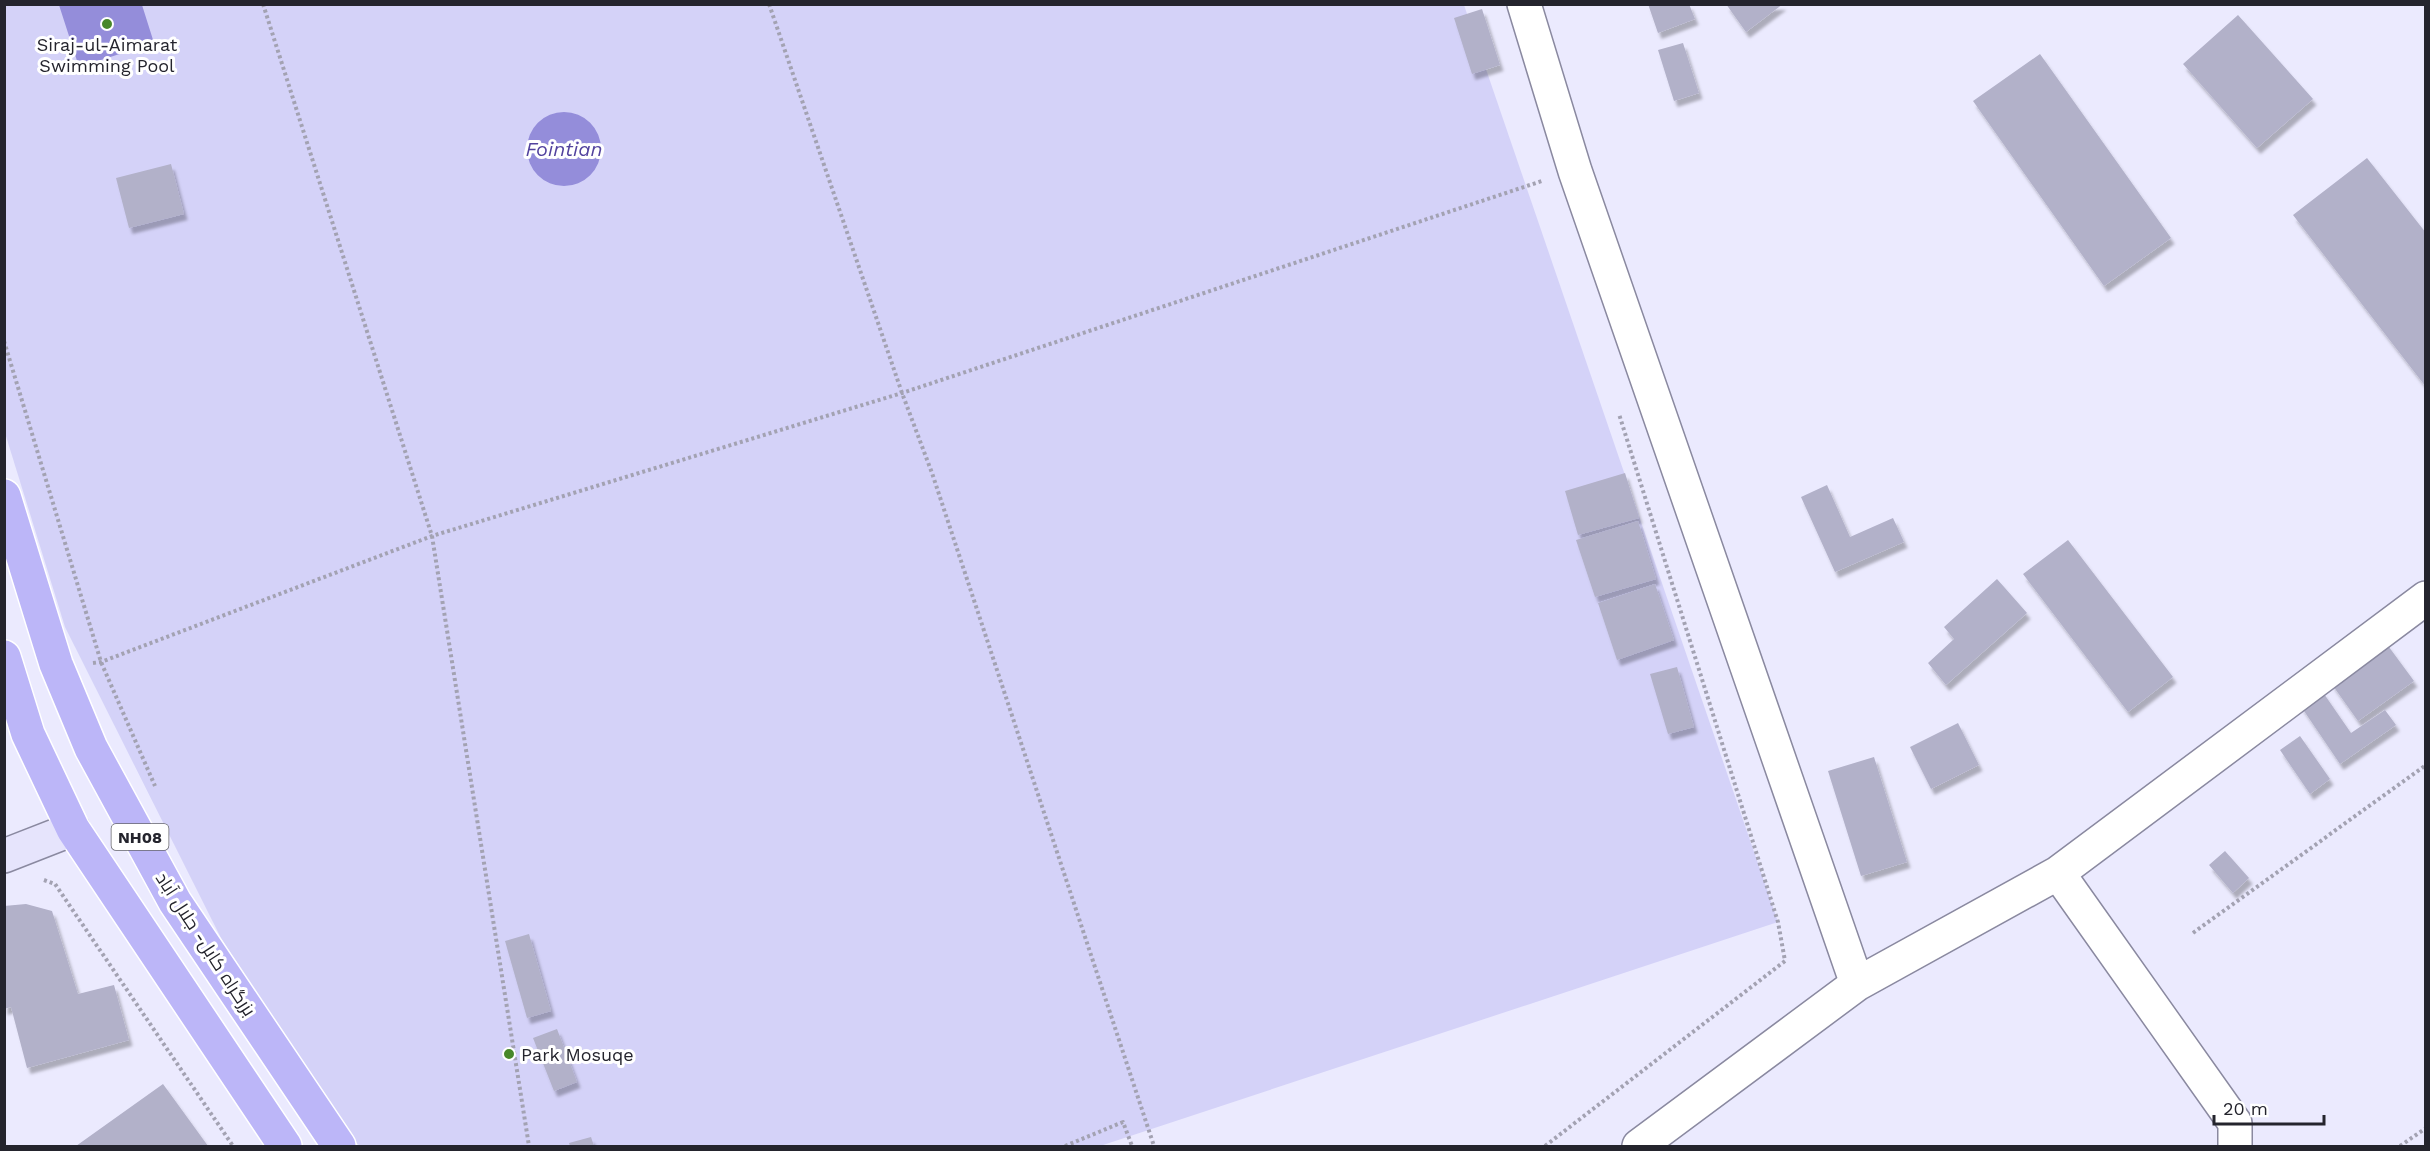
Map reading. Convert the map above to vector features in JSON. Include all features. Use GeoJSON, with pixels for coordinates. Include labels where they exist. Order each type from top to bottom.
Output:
{"type":"FeatureCollection","features":[{"type":"Feature","properties":{"kind":"highway","name":"بزرگراه کابل- جلال آباد"},"geometry":{"type":"LineString","coordinates":[[4,496],[56,664],[91,748],[175,902],[339,1146]]}},
{"type":"Feature","properties":{"kind":"highway","name":"NH08"},"geometry":{"type":"LineString","coordinates":[[4,657],[28,734],[73,829],[285,1146]]}},
{"type":"Feature","properties":{"kind":"main road"},"geometry":{"type":"LineString","coordinates":[[4,856],[73,829]]}},
{"type":"Feature","properties":{"kind":"street"},"geometry":{"type":"LineString","coordinates":[[1524,4],[1575,171],[1857,984]]}},
{"type":"Feature","properties":{"kind":"street"},"geometry":{"type":"LineString","coordinates":[[1639,1146],[1857,984],[2058,873],[2426,598]]}},
{"type":"Feature","properties":{"kind":"street"},"geometry":{"type":"LineString","coordinates":[[2058,873],[2235,1124],[2235,1146]]}},
{"type":"Feature","properties":{"kind":"path"},"geometry":{"type":"LineString","coordinates":[[262,4],[432,536],[529,1146]]}},
{"type":"Feature","properties":{"kind":"path"},"geometry":{"type":"LineString","coordinates":[[769,4],[902,393],[936,484],[1154,1146]]}},
{"type":"Feature","properties":{"kind":"path"},"geometry":{"type":"LineString","coordinates":[[56,664],[101,662],[432,536],[902,393],[1575,171]]}},
{"type":"Feature","properties":{"kind":"path"},"geometry":{"type":"LineString","coordinates":[[4,341],[101,662],[157,789]]}},
{"type":"Feature","properties":{"kind":"path"},"geometry":{"type":"LineString","coordinates":[[1545,1146],[1785,961],[1778,922],[1617,407]]}},
{"type":"Feature","properties":{"kind":"path"},"geometry":{"type":"LineString","coordinates":[[2193,933],[2426,765]]}},
{"type":"Feature","properties":{"kind":"path"},"geometry":{"type":"LineString","coordinates":[[35,876],[55,884],[234,1146]]}},
{"type":"Feature","properties":{"kind":"path"},"geometry":{"type":"LineString","coordinates":[[1065,1146],[1123,1122],[1132,1146]]}},
{"type":"Feature","properties":{"kind":"path"},"geometry":{"type":"LineString","coordinates":[[2400,1146],[2426,1128]]}},
{"type":"Feature","properties":{"kind":"shaded area"},"geometry":{"type":"Polygon","coordinates":[[[4,5],[1464,5],[1778,922],[1100,1146],[360,1146],[348,1136],[221,938],[65,627],[5,433],[4,5]]]}},
{"type":"Feature","properties":{"kind":"water","name":"Siraj-ul-Aimarat Swimming Pool"},"geometry":{"type":"Polygon","coordinates":[[[59,5],[142,5],[154,43],[79,67],[59,5]]]}},
{"type":"Feature","properties":{"kind":"water","name":"Fointian"},"geometry":{"type":"Polygon","coordinates":[[[564,112],[578,115],[590,123],[598,135],[601,149],[598,163],[590,175],[578,183],[564,186],[550,183],[538,175],[530,163],[527,149],[530,135],[538,123],[550,115],[564,112]]]}},
{"type":"Feature","properties":{"kind":"building"},"geometry":{"type":"Polygon","coordinates":[[[1648,4],[1689,4],[1695,19],[1658,33],[1648,4]]]}},
{"type":"Feature","properties":{"kind":"building"},"geometry":{"type":"Polygon","coordinates":[[[1726,4],[1783,4],[1746,32],[1726,4]]]}},
{"type":"Feature","properties":{"kind":"building"},"geometry":{"type":"Polygon","coordinates":[[[1482,9],[1500,65],[1472,74],[1454,18],[1482,9]]]}},
{"type":"Feature","properties":{"kind":"building"},"geometry":{"type":"Polygon","coordinates":[[[2238,15],[2313,99],[2257,148],[2183,64],[2238,15]]]}},
{"type":"Feature","properties":{"kind":"building"},"geometry":{"type":"Polygon","coordinates":[[[1683,43],[1699,93],[1674,101],[1658,50],[1683,43]]]}},
{"type":"Feature","properties":{"kind":"building"},"geometry":{"type":"Polygon","coordinates":[[[2040,54],[2171,238],[2104,286],[1973,101],[2040,54]]]}},
{"type":"Feature","properties":{"kind":"building"},"geometry":{"type":"Polygon","coordinates":[[[2367,158],[2426,233],[2426,387],[2293,215],[2367,158]]]}},
{"type":"Feature","properties":{"kind":"building"},"geometry":{"type":"Polygon","coordinates":[[[171,164],[184,214],[129,228],[116,178],[171,164]]]}},
{"type":"Feature","properties":{"kind":"building"},"geometry":{"type":"Polygon","coordinates":[[[1625,473],[1639,518],[1578,535],[1565,491],[1625,473]]]}},
{"type":"Feature","properties":{"kind":"building"},"geometry":{"type":"Polygon","coordinates":[[[1827,485],[1850,537],[1893,518],[1904,542],[1835,572],[1801,497],[1827,485]]]}},
{"type":"Feature","properties":{"kind":"building"},"geometry":{"type":"Polygon","coordinates":[[[1638,521],[1656,579],[1595,597],[1576,540],[1638,521]]]}},
{"type":"Feature","properties":{"kind":"building"},"geometry":{"type":"Polygon","coordinates":[[[2068,540],[2173,677],[2128,712],[2023,574],[2068,540]]]}},
{"type":"Feature","properties":{"kind":"building"},"geometry":{"type":"Polygon","coordinates":[[[1997,579],[2027,613],[1946,685],[1928,663],[1954,639],[1944,627],[1997,579]]]}},
{"type":"Feature","properties":{"kind":"building"},"geometry":{"type":"Polygon","coordinates":[[[1655,584],[1674,640],[1617,660],[1598,603],[1655,584]]]}},
{"type":"Feature","properties":{"kind":"building"},"geometry":{"type":"Polygon","coordinates":[[[2386,643],[2414,681],[2358,721],[2331,683],[2386,643]]]}},
{"type":"Feature","properties":{"kind":"building"},"geometry":{"type":"Polygon","coordinates":[[[1677,667],[1694,727],[1668,734],[1650,674],[1677,667]]]}},
{"type":"Feature","properties":{"kind":"building"},"geometry":{"type":"Polygon","coordinates":[[[2322,691],[2351,733],[2385,710],[2396,725],[2340,764],[2300,705],[2322,691]]]}},
{"type":"Feature","properties":{"kind":"building"},"geometry":{"type":"Polygon","coordinates":[[[1958,723],[1979,765],[1931,789],[1910,747],[1958,723]]]}},
{"type":"Feature","properties":{"kind":"building"},"geometry":{"type":"Polygon","coordinates":[[[2300,736],[2330,779],[2310,794],[2280,750],[2300,736]]]}},
{"type":"Feature","properties":{"kind":"building"},"geometry":{"type":"Polygon","coordinates":[[[1874,757],[1907,862],[1861,876],[1828,771],[1874,757]]]}},
{"type":"Feature","properties":{"kind":"building"},"geometry":{"type":"Polygon","coordinates":[[[2225,851],[2249,878],[2233,893],[2209,865],[2225,851]]]}},
{"type":"Feature","properties":{"kind":"building"},"geometry":{"type":"Polygon","coordinates":[[[26,904],[52,911],[78,994],[114,985],[129,1040],[27,1068],[11,1007],[4,1009],[4,906],[26,904]]]}},
{"type":"Feature","properties":{"kind":"building"},"geometry":{"type":"Polygon","coordinates":[[[529,934],[551,1011],[527,1018],[505,941],[529,934]]]}},
{"type":"Feature","properties":{"kind":"building"},"geometry":{"type":"Polygon","coordinates":[[[557,1029],[577,1082],[554,1091],[533,1038],[557,1029]]]}},
{"type":"Feature","properties":{"kind":"building"},"geometry":{"type":"Polygon","coordinates":[[[163,1084],[208,1146],[76,1146],[163,1084]]]}},
{"type":"Feature","properties":{"kind":"building"},"geometry":{"type":"Polygon","coordinates":[[[591,1137],[594,1146],[570,1146],[569,1143],[591,1137]]]}},
{"type":"Feature","properties":{"kind":"place","name":"Siraj-ul-Aimarat Swimming Pool"},"geometry":{"type":"Point","coordinates":[107,24]}},
{"type":"Feature","properties":{"kind":"place","name":"Park Mosuqe"},"geometry":{"type":"Point","coordinates":[509,1054]}}]}
